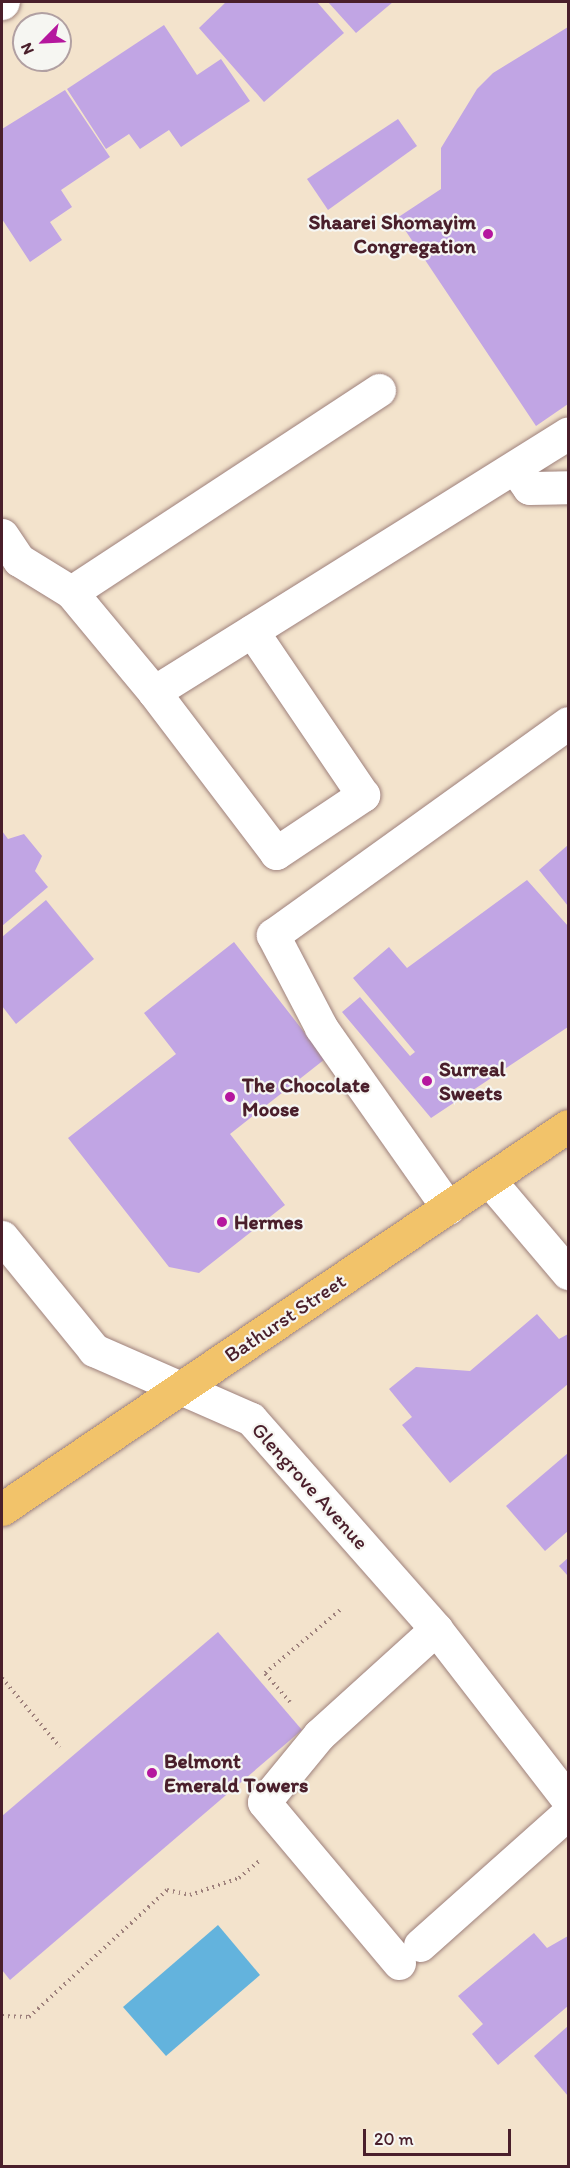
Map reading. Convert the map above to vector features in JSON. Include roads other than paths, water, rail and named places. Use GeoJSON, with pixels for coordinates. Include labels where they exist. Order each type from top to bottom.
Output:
{"type":"FeatureCollection","features":[{"type":"Feature","properties":{"kind":"main road","name":"Bathurst Street"},"geometry":{"type":"LineString","coordinates":[[2,1509],[568,1126]]}},
{"type":"Feature","properties":{"kind":"street"},"geometry":{"type":"LineString","coordinates":[[71,592],[380,390]]}},
{"type":"Feature","properties":{"kind":"street"},"geometry":{"type":"LineString","coordinates":[[154,692],[568,433]]}},
{"type":"Feature","properties":{"kind":"street"},"geometry":{"type":"LineString","coordinates":[[515,468],[529,488],[568,487]]}},
{"type":"Feature","properties":{"kind":"street"},"geometry":{"type":"LineString","coordinates":[[2,536],[19,560],[71,592],[154,692],[276,854],[363,795],[252,631]]}},
{"type":"Feature","properties":{"kind":"street"},"geometry":{"type":"LineString","coordinates":[[448,1208],[321,1027],[273,935],[568,723]]}},
{"type":"Feature","properties":{"kind":"street"},"geometry":{"type":"LineString","coordinates":[[489,1180],[568,1273]]}},
{"type":"Feature","properties":{"kind":"street","name":"Glengrove Avenue"},"geometry":{"type":"LineString","coordinates":[[2,1237],[94,1350],[180,1390],[251,1419],[436,1629],[568,1800]]}},
{"type":"Feature","properties":{"kind":"street"},"geometry":{"type":"LineString","coordinates":[[436,1629],[318,1735],[264,1802],[290,1833],[409,1954],[568,1813]]}},
{"type":"Feature","properties":{"kind":"water"},"geometry":{"type":"Polygon","coordinates":[[[218,1925],[260,1975],[166,2056],[123,2007],[218,1925]]]}},
{"type":"Feature","properties":{"kind":"place","name":"Shaarei Shomayim Congregation"},"geometry":{"type":"Point","coordinates":[488,234]}},
{"type":"Feature","properties":{"kind":"place","name":"Surreal Sweets"},"geometry":{"type":"Point","coordinates":[427,1081]}},
{"type":"Feature","properties":{"kind":"place","name":"The Chocolate Moose"},"geometry":{"type":"Point","coordinates":[230,1097]}},
{"type":"Feature","properties":{"kind":"place","name":"Hermes"},"geometry":{"type":"Point","coordinates":[222,1222]}},
{"type":"Feature","properties":{"kind":"place","name":"Belmont Emerald Towers"},"geometry":{"type":"Point","coordinates":[152,1773]}}]}
